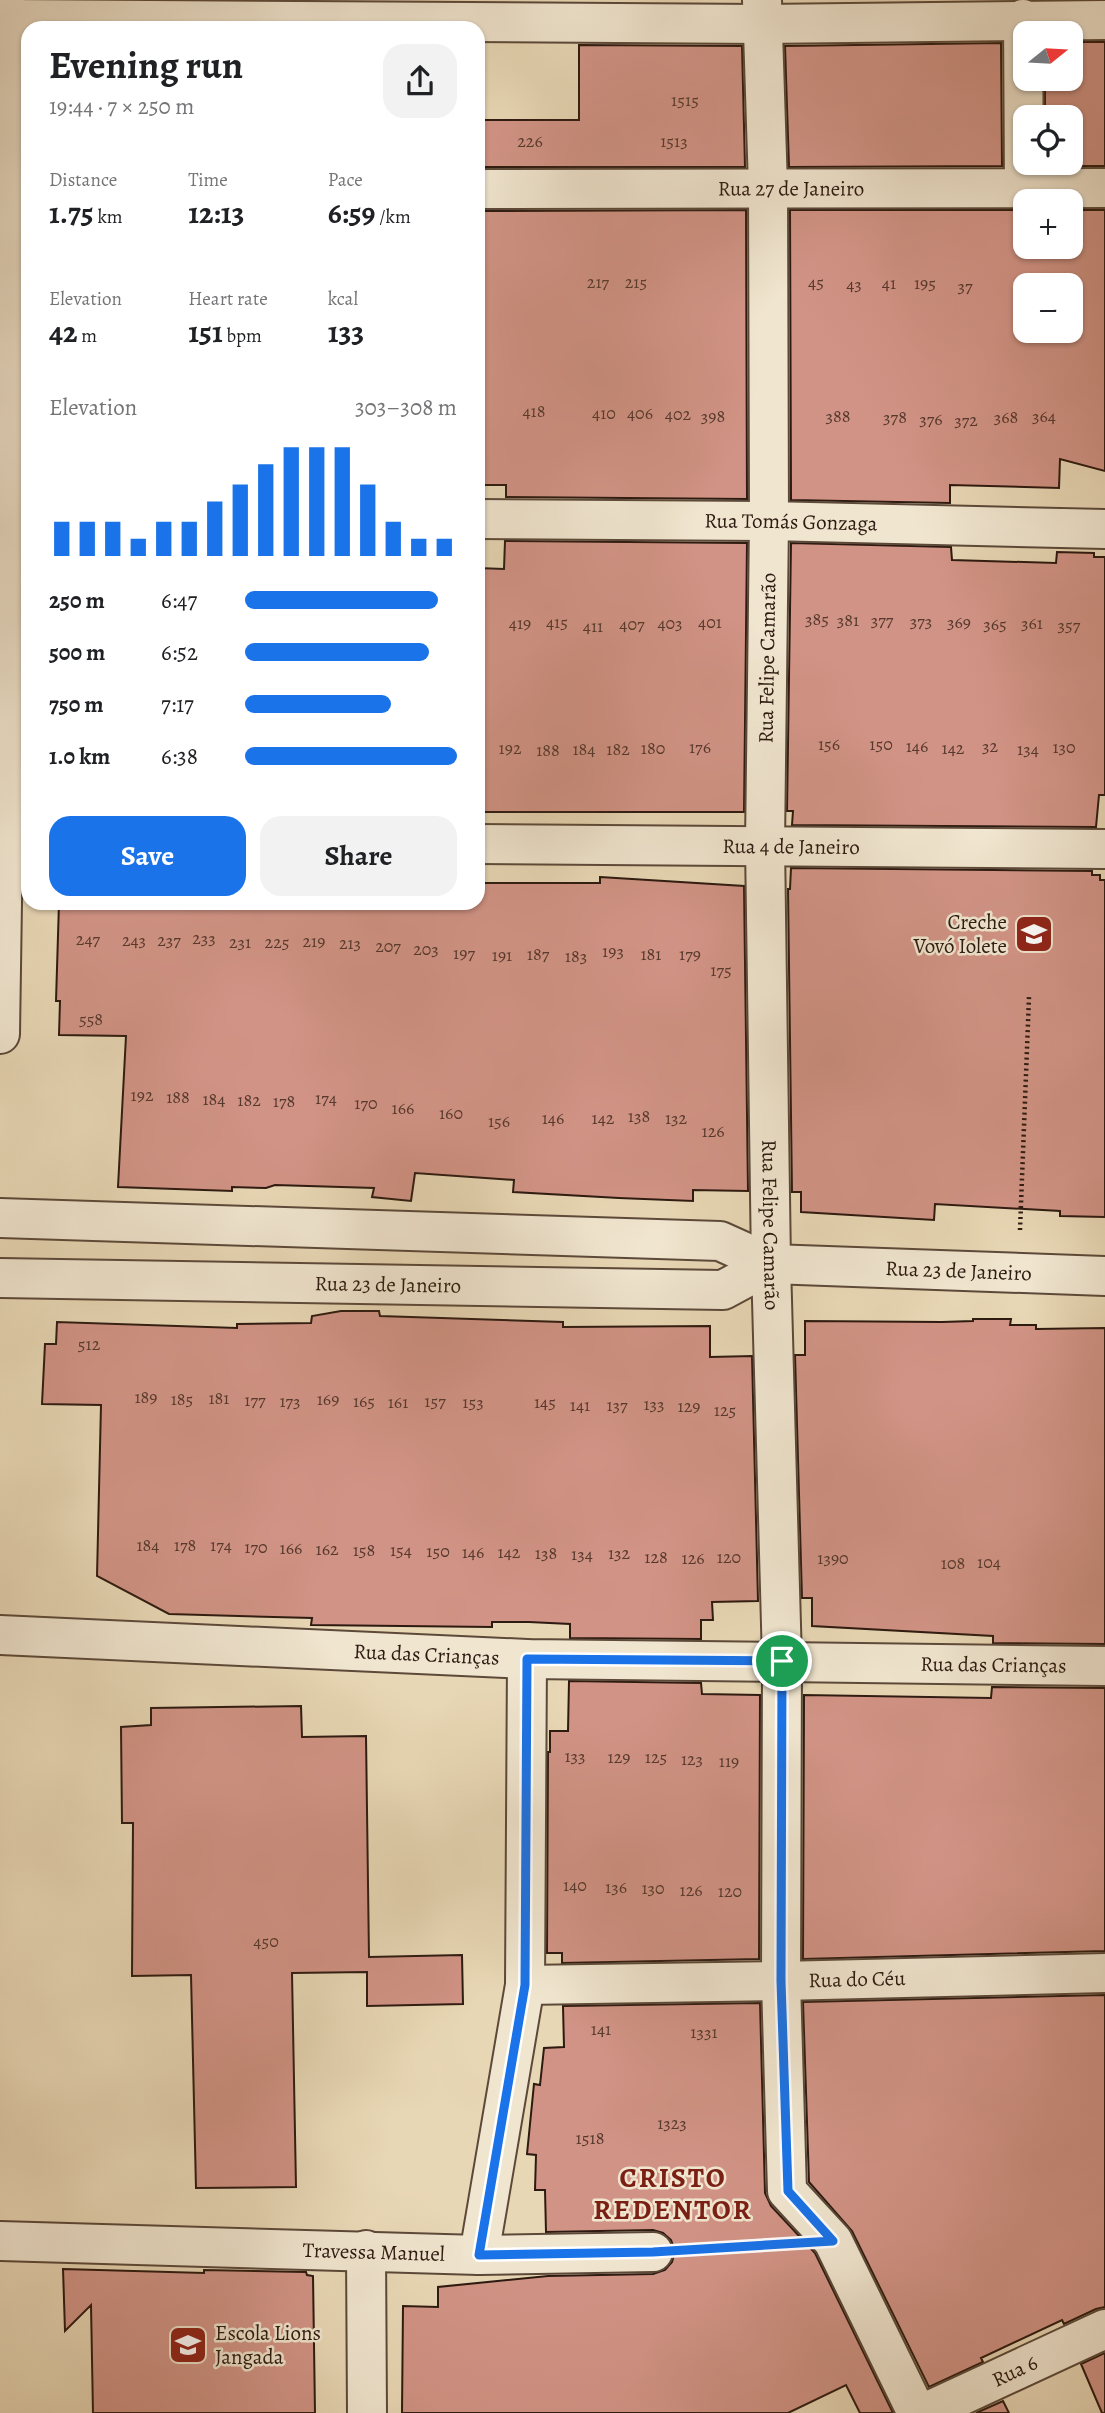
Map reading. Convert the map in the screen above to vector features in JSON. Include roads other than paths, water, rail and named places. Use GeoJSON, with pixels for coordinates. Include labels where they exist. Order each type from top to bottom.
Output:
{"type":"FeatureCollection","features":[{"type":"Feature","properties":{"kind":"street"},"geometry":{"type":"LineString","coordinates":[[0,1034],[16,836],[16,498],[21,190],[5,10],[309,21]]}},
{"type":"Feature","properties":{"kind":"street"},"geometry":{"type":"LineString","coordinates":[[485,23],[763,12],[1105,20]]}},
{"type":"Feature","properties":{"kind":"street","name":"Rua Felipe Camarão"},"geometry":{"type":"LineString","coordinates":[[763,12],[768,187],[769,521],[765,844],[771,1264],[782,1661],[781,1981],[788,2191],[833,2241],[917,2413]]}},
{"type":"Feature","properties":{"kind":"street"},"geometry":{"type":"LineString","coordinates":[[1023,19],[1024,188]]}},
{"type":"Feature","properties":{"kind":"street","name":"Rua 27 de Janeiro"},"geometry":{"type":"LineString","coordinates":[[485,189],[1105,188]]}},
{"type":"Feature","properties":{"kind":"street","name":"Rua Tomás Gonzaga"},"geometry":{"type":"LineString","coordinates":[[485,519],[769,521],[1105,529]]}},
{"type":"Feature","properties":{"kind":"street","name":"Rua 4 de Janeiro"},"geometry":{"type":"LineString","coordinates":[[485,844],[765,844],[1105,849]]}},
{"type":"Feature","properties":{"kind":"street","name":"Rua 23 de Janeiro"},"geometry":{"type":"LineString","coordinates":[[0,1218],[720,1241],[771,1264],[1105,1276]]}},
{"type":"Feature","properties":{"kind":"street","name":"Rua 23 de Janeiro"},"geometry":{"type":"LineString","coordinates":[[0,1278],[723,1290],[771,1264]]}},
{"type":"Feature","properties":{"kind":"street","name":"Rua das Crianças"},"geometry":{"type":"LineString","coordinates":[[0,1635],[527,1659],[1105,1666]]}},
{"type":"Feature","properties":{"kind":"street"},"geometry":{"type":"LineString","coordinates":[[479,2255],[525,1985],[527,1659]]}},
{"type":"Feature","properties":{"kind":"street","name":"Rua do Céu"},"geometry":{"type":"LineString","coordinates":[[525,1985],[1105,1973]]}},
{"type":"Feature","properties":{"kind":"street","name":"Travessa Manuel"},"geometry":{"type":"LineString","coordinates":[[0,2241],[479,2255],[653,2252]]}},
{"type":"Feature","properties":{"kind":"street"},"geometry":{"type":"LineString","coordinates":[[366,2250],[367,2413]]}},
{"type":"Feature","properties":{"kind":"street","name":"Rua 6"},"geometry":{"type":"LineString","coordinates":[[924,2413],[1105,2329]]}},
{"type":"Feature","properties":{"kind":"place","name":"Creche Vovó Iolete"},"geometry":{"type":"Point","coordinates":[1034,934]}},
{"type":"Feature","properties":{"kind":"place","name":"Escola Lions Jangada"},"geometry":{"type":"Point","coordinates":[188,2345]}},
{"type":"Feature","properties":{"kind":"district","name":"CRISTO REDENTOR"},"geometry":{"type":"Point","coordinates":[673,2193]}}]}
